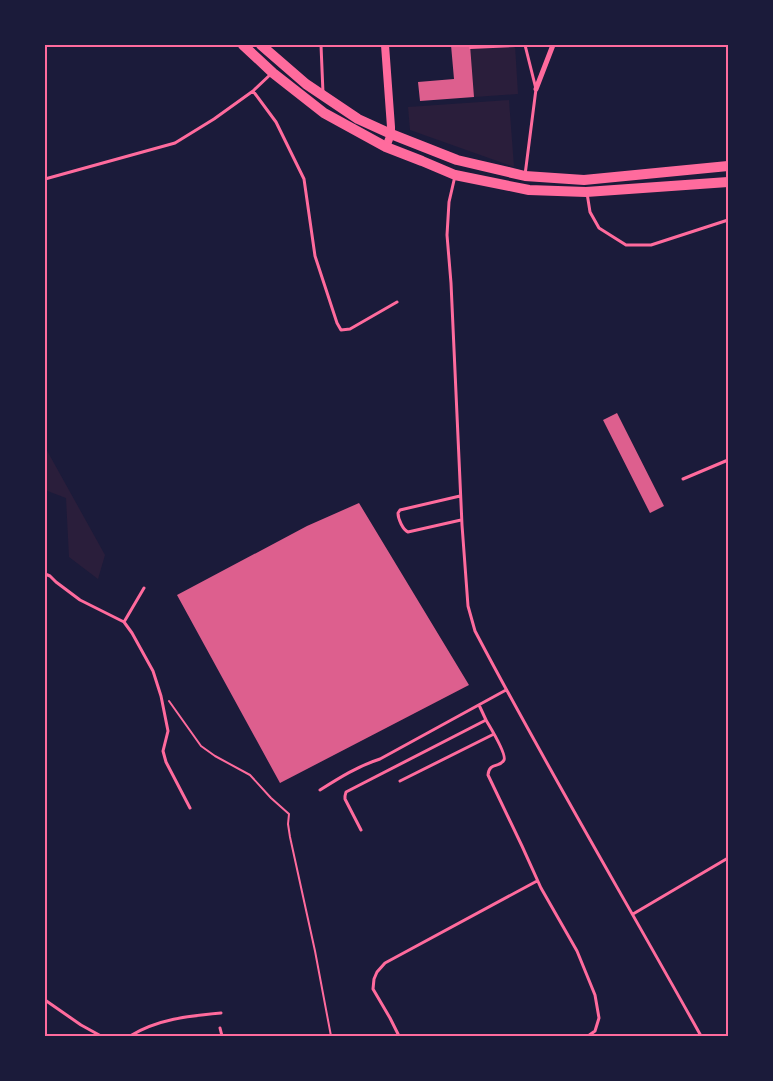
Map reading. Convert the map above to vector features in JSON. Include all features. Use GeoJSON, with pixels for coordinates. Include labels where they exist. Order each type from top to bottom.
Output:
{"type":"FeatureCollection","features":[{"type":"Feature","properties":{"kind":"highway"},"geometry":{"type":"LineString","coordinates":[[243,45],[272,73],[324,113],[386,147],[455,176],[529,190],[586,192],[728,182]]}},
{"type":"Feature","properties":{"kind":"highway"},"geometry":{"type":"LineString","coordinates":[[261,45],[306,84],[358,119],[457,160],[525,176],[584,180],[728,166]]}},
{"type":"Feature","properties":{"kind":"main road"},"geometry":{"type":"LineString","coordinates":[[385,45],[391,127],[391,134],[386,147]]}},
{"type":"Feature","properties":{"kind":"street"},"geometry":{"type":"LineString","coordinates":[[536,89],[553,45]]}},
{"type":"Feature","properties":{"kind":"lane"},"geometry":{"type":"LineString","coordinates":[[322,45],[324,96]]}},
{"type":"Feature","properties":{"kind":"lane"},"geometry":{"type":"LineString","coordinates":[[525,45],[536,89],[525,176]]}},
{"type":"Feature","properties":{"kind":"lane"},"geometry":{"type":"LineString","coordinates":[[45,179],[174,143],[214,119],[253,91],[272,73]]}},
{"type":"Feature","properties":{"kind":"lane"},"geometry":{"type":"LineString","coordinates":[[253,91],[276,122],[304,179],[315,256],[341,330],[350,329],[397,302]]}},
{"type":"Feature","properties":{"kind":"lane"},"geometry":{"type":"LineString","coordinates":[[455,176],[449,202],[447,235],[451,283],[461,520],[468,606],[475,632],[701,1036]]}},
{"type":"Feature","properties":{"kind":"lane"},"geometry":{"type":"LineString","coordinates":[[584,180],[590,212],[599,228],[626,246],[651,245],[728,220]]}},
{"type":"Feature","properties":{"kind":"lane"},"geometry":{"type":"LineString","coordinates":[[683,479],[728,460]]}},
{"type":"Feature","properties":{"kind":"lane"},"geometry":{"type":"LineString","coordinates":[[460,496],[400,510],[398,516],[405,531],[408,532],[461,520]]}},
{"type":"Feature","properties":{"kind":"lane"},"geometry":{"type":"LineString","coordinates":[[45,574],[80,600],[124,622],[132,633],[153,671],[161,696],[168,731],[164,751],[166,762],[190,808]]}},
{"type":"Feature","properties":{"kind":"lane"},"geometry":{"type":"LineString","coordinates":[[124,622],[144,588]]}},
{"type":"Feature","properties":{"kind":"lane"},"geometry":{"type":"LineString","coordinates":[[320,790],[350,771],[385,757],[506,690]]}},
{"type":"Feature","properties":{"kind":"lane"},"geometry":{"type":"LineString","coordinates":[[479,705],[505,759],[503,762],[491,767],[488,775],[540,888],[577,951],[595,996],[599,1018],[595,1031],[588,1036]]}},
{"type":"Feature","properties":{"kind":"lane"},"geometry":{"type":"LineString","coordinates":[[361,830],[345,799],[346,792],[486,720]]}},
{"type":"Feature","properties":{"kind":"lane"},"geometry":{"type":"LineString","coordinates":[[400,781],[494,734]]}},
{"type":"Feature","properties":{"kind":"lane"},"geometry":{"type":"LineString","coordinates":[[633,914],[728,858]]}},
{"type":"Feature","properties":{"kind":"lane"},"geometry":{"type":"LineString","coordinates":[[399,1036],[373,989],[374,979],[385,963],[537,880]]}},
{"type":"Feature","properties":{"kind":"lane"},"geometry":{"type":"LineString","coordinates":[[45,1000],[81,1025],[101,1036]]}},
{"type":"Feature","properties":{"kind":"lane"},"geometry":{"type":"LineString","coordinates":[[130,1036],[158,1022],[186,1016],[221,1013]]}},
{"type":"Feature","properties":{"kind":"lane"},"geometry":{"type":"LineString","coordinates":[[220,1028],[222,1036]]}},
{"type":"Feature","properties":{"kind":"path"},"geometry":{"type":"LineString","coordinates":[[470,48],[515,46]]}},
{"type":"Feature","properties":{"kind":"path"},"geometry":{"type":"LineString","coordinates":[[161,696],[168,700],[201,746],[250,776],[288,814],[290,837],[331,1036]]}},
{"type":"Feature","properties":{"kind":"shaded area"},"geometry":{"type":"Polygon","coordinates":[[[470,45],[515,45],[518,94],[474,97],[470,45]]]}},
{"type":"Feature","properties":{"kind":"shaded area"},"geometry":{"type":"Polygon","coordinates":[[[509,100],[514,167],[410,130],[408,107],[509,100]]]}},
{"type":"Feature","properties":{"kind":"shaded area"},"geometry":{"type":"Polygon","coordinates":[[[45,447],[105,555],[98,579],[69,557],[66,498],[45,490],[45,447]]]}},
{"type":"Feature","properties":{"kind":"building"},"geometry":{"type":"Polygon","coordinates":[[[451,45],[470,45],[474,97],[420,101],[418,82],[454,79],[451,45]]]}},
{"type":"Feature","properties":{"kind":"building"},"geometry":{"type":"Polygon","coordinates":[[[617,413],[664,506],[650,513],[603,420],[617,413]]]}},
{"type":"Feature","properties":{"kind":"building"},"geometry":{"type":"Polygon","coordinates":[[[359,503],[469,685],[280,783],[177,595],[307,526],[359,503]]]}}]}
